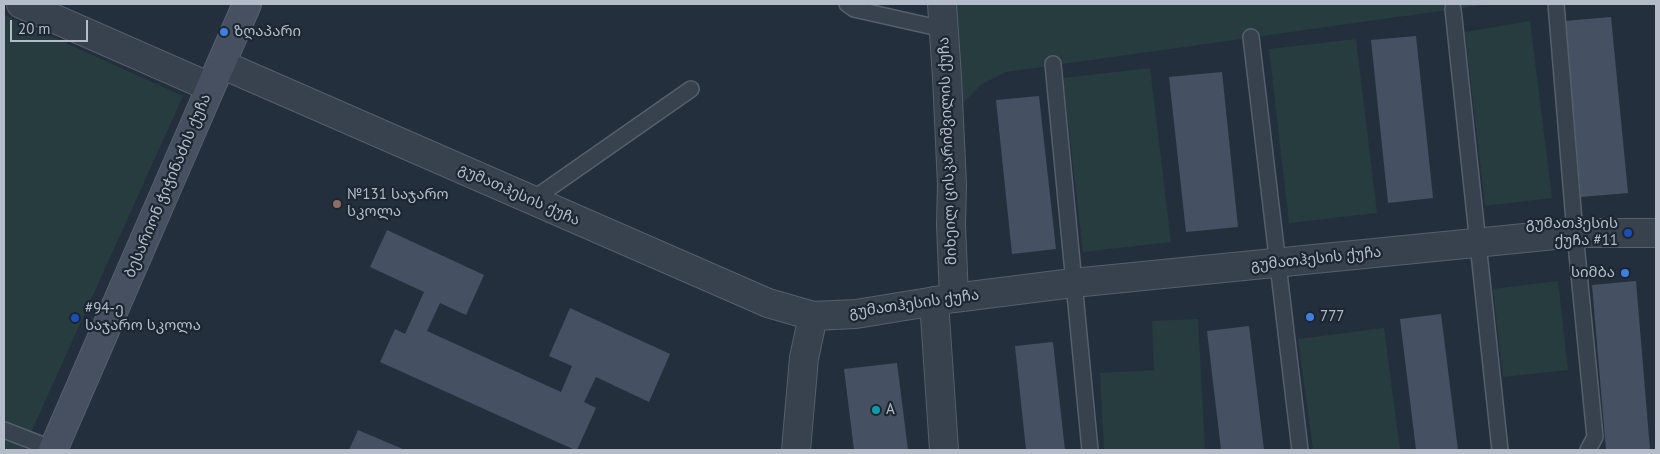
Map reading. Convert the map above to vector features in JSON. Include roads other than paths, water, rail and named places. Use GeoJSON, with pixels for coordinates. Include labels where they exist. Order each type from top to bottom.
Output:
{"type":"FeatureCollection","features":[{"type":"Feature","properties":{"kind":"street","name":"გუმათჰესის ქუჩა"},"geometry":{"type":"LineString","coordinates":[[21,4],[215,76],[532,200],[768,303],[813,316],[856,314],[944,299],[1073,283],[1478,242],[1575,233],[1656,233]]}},
{"type":"Feature","properties":{"kind":"street","name":"ბესარიონ ჭიჭინაძის ქუჩა"},"geometry":{"type":"LineString","coordinates":[[53,450],[247,4]]}},
{"type":"Feature","properties":{"kind":"street","name":"მიხეილ ცისკარიშვილის ქუჩა"},"geometry":{"type":"LineString","coordinates":[[943,16],[952,185],[951,224],[944,299],[944,450]]}},
{"type":"Feature","properties":{"kind":"street"},"geometry":{"type":"LineString","coordinates":[[796,450],[804,358],[813,316]]}},
{"type":"Feature","properties":{"kind":"lane"},"geometry":{"type":"LineString","coordinates":[[847,4],[854,9],[943,16]]}},
{"type":"Feature","properties":{"kind":"lane"},"geometry":{"type":"LineString","coordinates":[[1556,4],[1575,233],[1595,437],[1588,450]]}},
{"type":"Feature","properties":{"kind":"lane"},"geometry":{"type":"LineString","coordinates":[[1453,9],[1500,450]]}},
{"type":"Feature","properties":{"kind":"lane"},"geometry":{"type":"LineString","coordinates":[[1251,37],[1300,450]]}},
{"type":"Feature","properties":{"kind":"lane"},"geometry":{"type":"LineString","coordinates":[[1053,64],[1090,450]]}},
{"type":"Feature","properties":{"kind":"lane"},"geometry":{"type":"LineString","coordinates":[[532,200],[690,89]]}},
{"type":"Feature","properties":{"kind":"lane"},"geometry":{"type":"LineString","coordinates":[[4,430],[53,450]]}},
{"type":"Feature","properties":{"kind":"place","name":"ზღაპარი"},"geometry":{"type":"Point","coordinates":[224,32]}},
{"type":"Feature","properties":{"kind":"place","name":"№131 საჯარო სკოლა"},"geometry":{"type":"Point","coordinates":[337,204]}},
{"type":"Feature","properties":{"kind":"place","name":"გუმათჰესის ქუჩა #11"},"geometry":{"type":"Point","coordinates":[1628,233]}},
{"type":"Feature","properties":{"kind":"place","name":"სიმბა"},"geometry":{"type":"Point","coordinates":[1625,273]}},
{"type":"Feature","properties":{"kind":"place","name":"777"},"geometry":{"type":"Point","coordinates":[1310,317]}},
{"type":"Feature","properties":{"kind":"place","name":"#94-ე საჯარო სკოლა"},"geometry":{"type":"Point","coordinates":[75,318]}},
{"type":"Feature","properties":{"kind":"place","name":"A"},"geometry":{"type":"Point","coordinates":[876,410]}}]}
